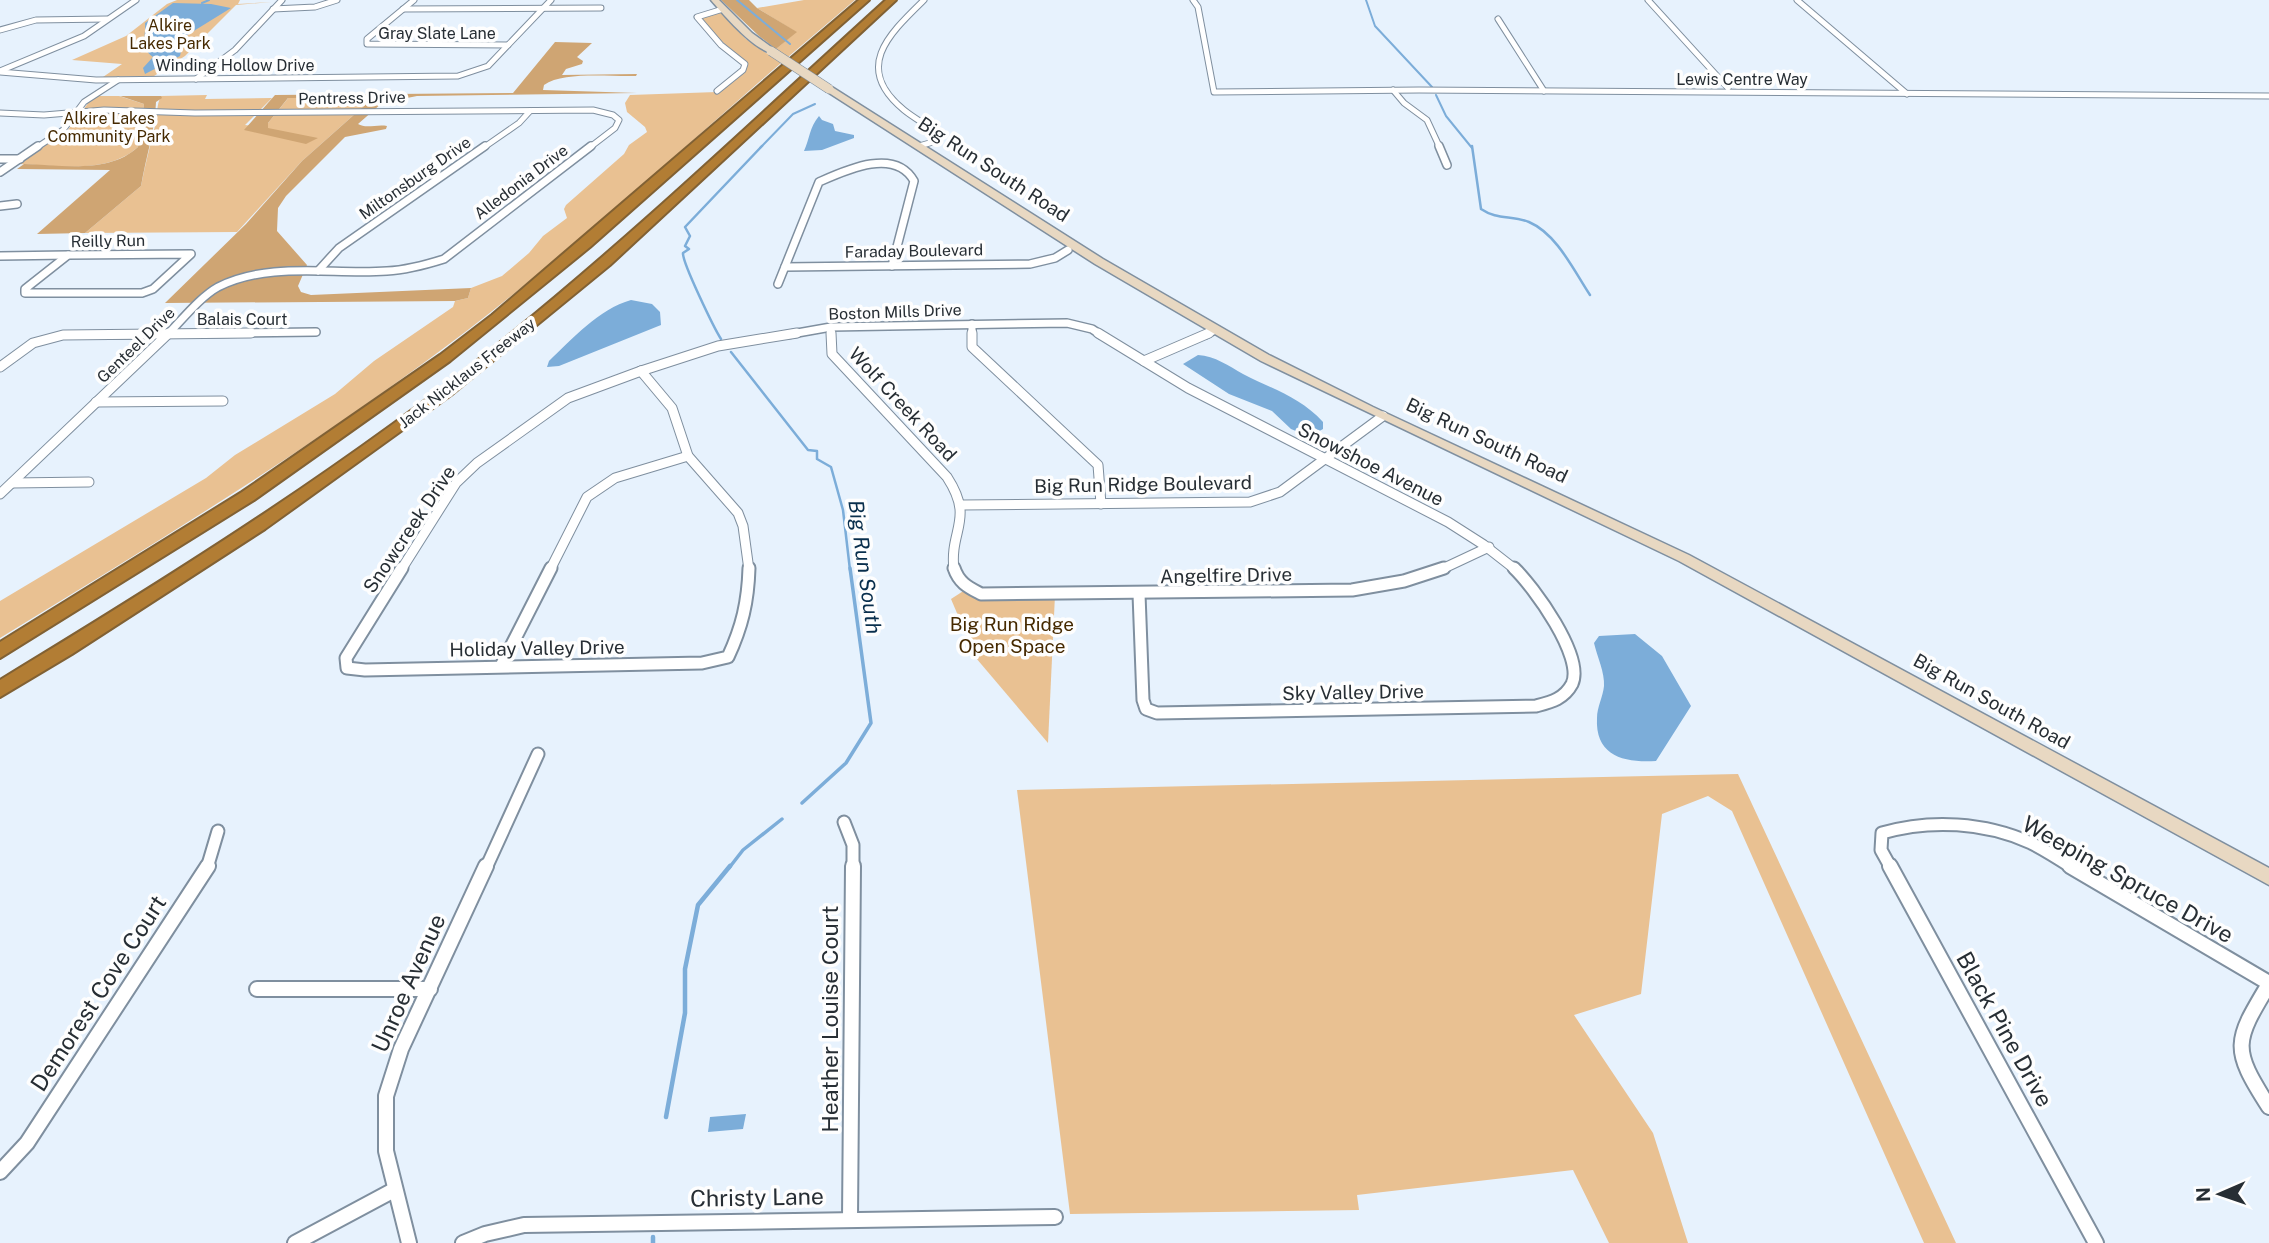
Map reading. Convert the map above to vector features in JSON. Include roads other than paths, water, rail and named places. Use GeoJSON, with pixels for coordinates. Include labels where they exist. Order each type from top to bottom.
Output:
{"type":"FeatureCollection","features":[{"type":"Feature","properties":{"kind":"highway","name":"Jack Nicklaus Freeway"},"geometry":{"type":"LineString","coordinates":[[0,651],[237,503],[445,358],[585,244],[864,0]]}},
{"type":"Feature","properties":{"kind":"highway","name":"Jack Nicklaus Freeway"},"geometry":{"type":"LineString","coordinates":[[0,690],[215,555],[456,385],[572,290],[891,0]]}},
{"type":"Feature","properties":{"kind":"street"},"geometry":{"type":"LineString","coordinates":[[0,72],[79,38],[136,0]]}},
{"type":"Feature","properties":{"kind":"street"},"geometry":{"type":"LineString","coordinates":[[196,79],[235,50],[282,0]]}},
{"type":"Feature","properties":{"kind":"street"},"geometry":{"type":"LineString","coordinates":[[273,9],[320,6],[337,0]]}},
{"type":"Feature","properties":{"kind":"street"},"geometry":{"type":"LineString","coordinates":[[403,9],[414,0]]}},
{"type":"Feature","properties":{"kind":"street"},"geometry":{"type":"LineString","coordinates":[[508,45],[551,0]]}},
{"type":"Feature","properties":{"kind":"street","name":"Big Run South Road"},"geometry":{"type":"LineString","coordinates":[[715,0],[749,35],[771,51],[1071,248],[1264,358],[1383,416],[1602,516],[1684,558],[2269,877]]}},
{"type":"Feature","properties":{"kind":"street"},"geometry":{"type":"LineString","coordinates":[[919,146],[939,139],[940,135],[892,98],[882,86],[876,66],[877,55],[884,41],[924,0]]}},
{"type":"Feature","properties":{"kind":"street","name":"Lewis Centre Way"},"geometry":{"type":"LineString","coordinates":[[1193,0],[1198,7],[1214,92],[1393,90],[2269,96]]}},
{"type":"Feature","properties":{"kind":"street"},"geometry":{"type":"LineString","coordinates":[[1648,0],[1728,88]]}},
{"type":"Feature","properties":{"kind":"street"},"geometry":{"type":"LineString","coordinates":[[1797,0],[1907,94]]}},
{"type":"Feature","properties":{"kind":"street"},"geometry":{"type":"LineString","coordinates":[[403,9],[601,8]]}},
{"type":"Feature","properties":{"kind":"street","name":"Gray Slate Lane"},"geometry":{"type":"LineString","coordinates":[[403,9],[365,42],[508,45]]}},
{"type":"Feature","properties":{"kind":"street"},"geometry":{"type":"LineString","coordinates":[[717,91],[743,70],[745,64],[721,45],[697,16],[723,9]]}},
{"type":"Feature","properties":{"kind":"street"},"geometry":{"type":"LineString","coordinates":[[0,30],[42,19],[107,19]]}},
{"type":"Feature","properties":{"kind":"street"},"geometry":{"type":"LineString","coordinates":[[1498,19],[1544,91]]}},
{"type":"Feature","properties":{"kind":"street","name":"Winding Hollow Drive"},"geometry":{"type":"LineString","coordinates":[[0,72],[119,80],[445,77],[471,74],[488,66],[508,45]]}},
{"type":"Feature","properties":{"kind":"street"},"geometry":{"type":"LineString","coordinates":[[0,172],[63,130],[84,102],[119,80]]}},
{"type":"Feature","properties":{"kind":"street"},"geometry":{"type":"LineString","coordinates":[[1393,90],[1404,103],[1427,120],[1447,165]]}},
{"type":"Feature","properties":{"kind":"street","name":"Pentress Drive"},"geometry":{"type":"LineString","coordinates":[[0,113],[44,115],[104,110],[153,113],[600,111],[619,120],[615,128]]}},
{"type":"Feature","properties":{"kind":"street","name":"Miltonsburg Drive"},"geometry":{"type":"LineString","coordinates":[[318,271],[339,248],[519,122],[530,111]]}},
{"type":"Feature","properties":{"kind":"street","name":"Alledonia Drive"},"geometry":{"type":"LineString","coordinates":[[444,259],[615,128]]}},
{"type":"Feature","properties":{"kind":"street"},"geometry":{"type":"LineString","coordinates":[[0,159],[20,159]]}},
{"type":"Feature","properties":{"kind":"street"},"geometry":{"type":"LineString","coordinates":[[778,284],[819,183],[883,162],[893,163],[910,172],[914,181],[892,266]]}},
{"type":"Feature","properties":{"kind":"street"},"geometry":{"type":"LineString","coordinates":[[0,206],[17,204]]}},
{"type":"Feature","properties":{"kind":"street","name":"Faraday Boulevard"},"geometry":{"type":"LineString","coordinates":[[785,267],[1030,264],[1050,260],[1071,248]]}},
{"type":"Feature","properties":{"kind":"street","name":"Reilly Run"},"geometry":{"type":"LineString","coordinates":[[0,256],[68,255],[191,254],[153,289],[142,293],[25,293],[25,289],[68,255]]}},
{"type":"Feature","properties":{"kind":"street","name":"Genteel Drive"},"geometry":{"type":"LineString","coordinates":[[0,494],[209,293],[225,284],[261,274],[394,271],[416,268],[444,259]]}},
{"type":"Feature","properties":{"kind":"street"},"geometry":{"type":"LineString","coordinates":[[972,324],[972,347],[1098,465],[1101,504]]}},
{"type":"Feature","properties":{"kind":"street","name":"Boston Mills Drive"},"geometry":{"type":"LineString","coordinates":[[718,346],[831,327],[1073,324]]}},
{"type":"Feature","properties":{"kind":"street","name":"Snowshoe Avenue"},"geometry":{"type":"LineString","coordinates":[[1073,324],[1092,328],[1188,388],[1448,522],[1489,547],[1526,578],[1556,619],[1573,669],[1573,682],[1560,699]]}},
{"type":"Feature","properties":{"kind":"street","name":"Wolf Creek Road"},"geometry":{"type":"LineString","coordinates":[[831,327],[832,354],[947,477],[962,505]]}},
{"type":"Feature","properties":{"kind":"street"},"geometry":{"type":"LineString","coordinates":[[1144,361],[1215,330]]}},
{"type":"Feature","properties":{"kind":"street","name":"Balais Court"},"geometry":{"type":"LineString","coordinates":[[0,368],[25,347],[53,336],[316,332]]}},
{"type":"Feature","properties":{"kind":"street","name":"Snowcreek Drive"},"geometry":{"type":"LineString","coordinates":[[347,668],[346,658],[456,483],[465,473],[568,398],[640,370],[718,346]]}},
{"type":"Feature","properties":{"kind":"street"},"geometry":{"type":"LineString","coordinates":[[501,666],[587,497],[615,478],[688,456],[672,408],[640,370]]}},
{"type":"Feature","properties":{"kind":"street"},"geometry":{"type":"LineString","coordinates":[[96,402],[223,401]]}},
{"type":"Feature","properties":{"kind":"street","name":"Big Run Ridge Boulevard"},"geometry":{"type":"LineString","coordinates":[[962,505],[1250,502],[1280,492],[1383,416]]}},
{"type":"Feature","properties":{"kind":"street","name":"Holiday Valley Drive"},"geometry":{"type":"LineString","coordinates":[[347,668],[365,670],[702,663],[727,657],[741,631],[748,601],[749,566],[743,526],[737,513],[688,456]]}},
{"type":"Feature","properties":{"kind":"street"},"geometry":{"type":"LineString","coordinates":[[12,483],[89,482]]}},
{"type":"Feature","properties":{"kind":"street","name":"Angelfire Drive"},"geometry":{"type":"LineString","coordinates":[[962,505],[952,572],[959,582],[974,591],[989,595],[1327,590],[1379,586],[1436,572],[1489,547]]}},
{"type":"Feature","properties":{"kind":"street","name":"Sky Valley Drive"},"geometry":{"type":"LineString","coordinates":[[1139,594],[1140,685],[1146,709],[1157,713],[1522,707],[1544,705],[1560,699]]}},
{"type":"Feature","properties":{"kind":"street","name":"Unroe Avenue"},"geometry":{"type":"LineString","coordinates":[[409,1243],[394,1190],[385,1143],[386,1096],[429,989],[538,754]]}},
{"type":"Feature","properties":{"kind":"street","name":"Heather Louise Court"},"geometry":{"type":"LineString","coordinates":[[844,822],[853,845],[850,1218]]}},
{"type":"Feature","properties":{"kind":"street","name":"Weeping Spruce Drive"},"geometry":{"type":"LineString","coordinates":[[1880,836],[1882,833],[1905,827],[1936,825],[1964,826],[2009,834],[2031,843],[2269,984]]}},
{"type":"Feature","properties":{"kind":"street","name":"Demorest Cove Court"},"geometry":{"type":"LineString","coordinates":[[0,1172],[27,1143],[208,866],[218,831]]}},
{"type":"Feature","properties":{"kind":"street","name":"Black Pine Drive"},"geometry":{"type":"LineString","coordinates":[[1880,836],[1881,850],[2096,1243]]}},
{"type":"Feature","properties":{"kind":"street"},"geometry":{"type":"LineString","coordinates":[[2269,984],[2242,1031],[2248,1074],[2269,1107]]}},
{"type":"Feature","properties":{"kind":"street"},"geometry":{"type":"LineString","coordinates":[[257,989],[429,989]]}},
{"type":"Feature","properties":{"kind":"street"},"geometry":{"type":"LineString","coordinates":[[295,1243],[394,1190]]}},
{"type":"Feature","properties":{"kind":"street","name":"Christy Lane"},"geometry":{"type":"LineString","coordinates":[[463,1243],[485,1234],[524,1225],[1055,1217]]}},
{"type":"Feature","properties":{"kind":"water"},"geometry":{"type":"Polygon","coordinates":[[[173,3],[211,4],[231,8],[184,37],[180,56],[145,74],[143,68],[153,57],[145,46],[145,23],[173,3]]]}},
{"type":"Feature","properties":{"kind":"water"},"geometry":{"type":"Polygon","coordinates":[[[819,116],[833,124],[835,131],[854,135],[854,138],[822,150],[804,151],[811,129],[819,116]]]}},
{"type":"Feature","properties":{"kind":"water"},"geometry":{"type":"Polygon","coordinates":[[[631,300],[652,304],[660,312],[661,325],[559,366],[547,367],[549,361],[587,326],[608,310],[631,300]]]}},
{"type":"Feature","properties":{"kind":"water"},"geometry":{"type":"Polygon","coordinates":[[[1198,355],[1222,362],[1285,394],[1314,413],[1323,422],[1323,429],[1314,434],[1303,434],[1291,429],[1272,411],[1229,394],[1183,364],[1198,355]]]}},
{"type":"Feature","properties":{"kind":"water"},"geometry":{"type":"Polygon","coordinates":[[[1635,634],[1662,656],[1691,706],[1656,761],[1633,760],[1614,754],[1606,749],[1598,731],[1597,714],[1604,681],[1594,643],[1599,636],[1635,634]]]}},
{"type":"Feature","properties":{"kind":"water"},"geometry":{"type":"Polygon","coordinates":[[[746,1114],[743,1129],[708,1132],[710,1117],[746,1114]]]}},
{"type":"Feature","properties":{"kind":"waterway"},"geometry":{"type":"LineString","coordinates":[[202,3],[209,0]]}},
{"type":"Feature","properties":{"kind":"waterway","name":"Big Run South"},"geometry":{"type":"LineString","coordinates":[[737,0],[790,44]]}},
{"type":"Feature","properties":{"kind":"waterway"},"geometry":{"type":"LineString","coordinates":[[1366,0],[1375,26],[1432,87]]}},
{"type":"Feature","properties":{"kind":"waterway"},"geometry":{"type":"LineString","coordinates":[[1436,95],[1446,116],[1472,148]]}},
{"type":"Feature","properties":{"kind":"waterway","name":"Big Run South"},"geometry":{"type":"LineString","coordinates":[[760,148],[793,114],[815,104]]}},
{"type":"Feature","properties":{"kind":"waterway","name":"Big Run South"},"geometry":{"type":"LineString","coordinates":[[721,339],[684,259],[683,253],[689,249],[685,246],[690,236],[685,227],[762,146]]}},
{"type":"Feature","properties":{"kind":"waterway"},"geometry":{"type":"LineString","coordinates":[[1472,146],[1481,209],[1493,215],[1529,222],[1548,235],[1564,254],[1590,295]]}},
{"type":"Feature","properties":{"kind":"waterway","name":"Big Run South"},"geometry":{"type":"LineString","coordinates":[[731,352],[808,450],[817,451],[817,459],[831,467],[843,510],[850,570]]}},
{"type":"Feature","properties":{"kind":"waterway","name":"Big Run South"},"geometry":{"type":"LineString","coordinates":[[802,803],[846,763],[871,723],[850,568]]}},
{"type":"Feature","properties":{"kind":"waterway","name":"Big Run South"},"geometry":{"type":"LineString","coordinates":[[729,868],[743,850],[782,819]]}},
{"type":"Feature","properties":{"kind":"waterway","name":"Big Run South"},"geometry":{"type":"LineString","coordinates":[[666,1117],[685,1013],[685,969],[698,905],[730,866]]}},
{"type":"Feature","properties":{"kind":"waterway","name":"Big Run South"},"geometry":{"type":"LineString","coordinates":[[653,1237],[653,1243]]}},
{"type":"Feature","properties":{"kind":"park label","name":"Alkire Lakes Park"},"geometry":{"type":"Point","coordinates":[170,34]}},
{"type":"Feature","properties":{"kind":"park label","name":"Alkire Lakes Community Park"},"geometry":{"type":"Point","coordinates":[109,127]}},
{"type":"Feature","properties":{"kind":"park label","name":"Big Run Ridge Open Space"},"geometry":{"type":"Point","coordinates":[1012,635]}}]}
